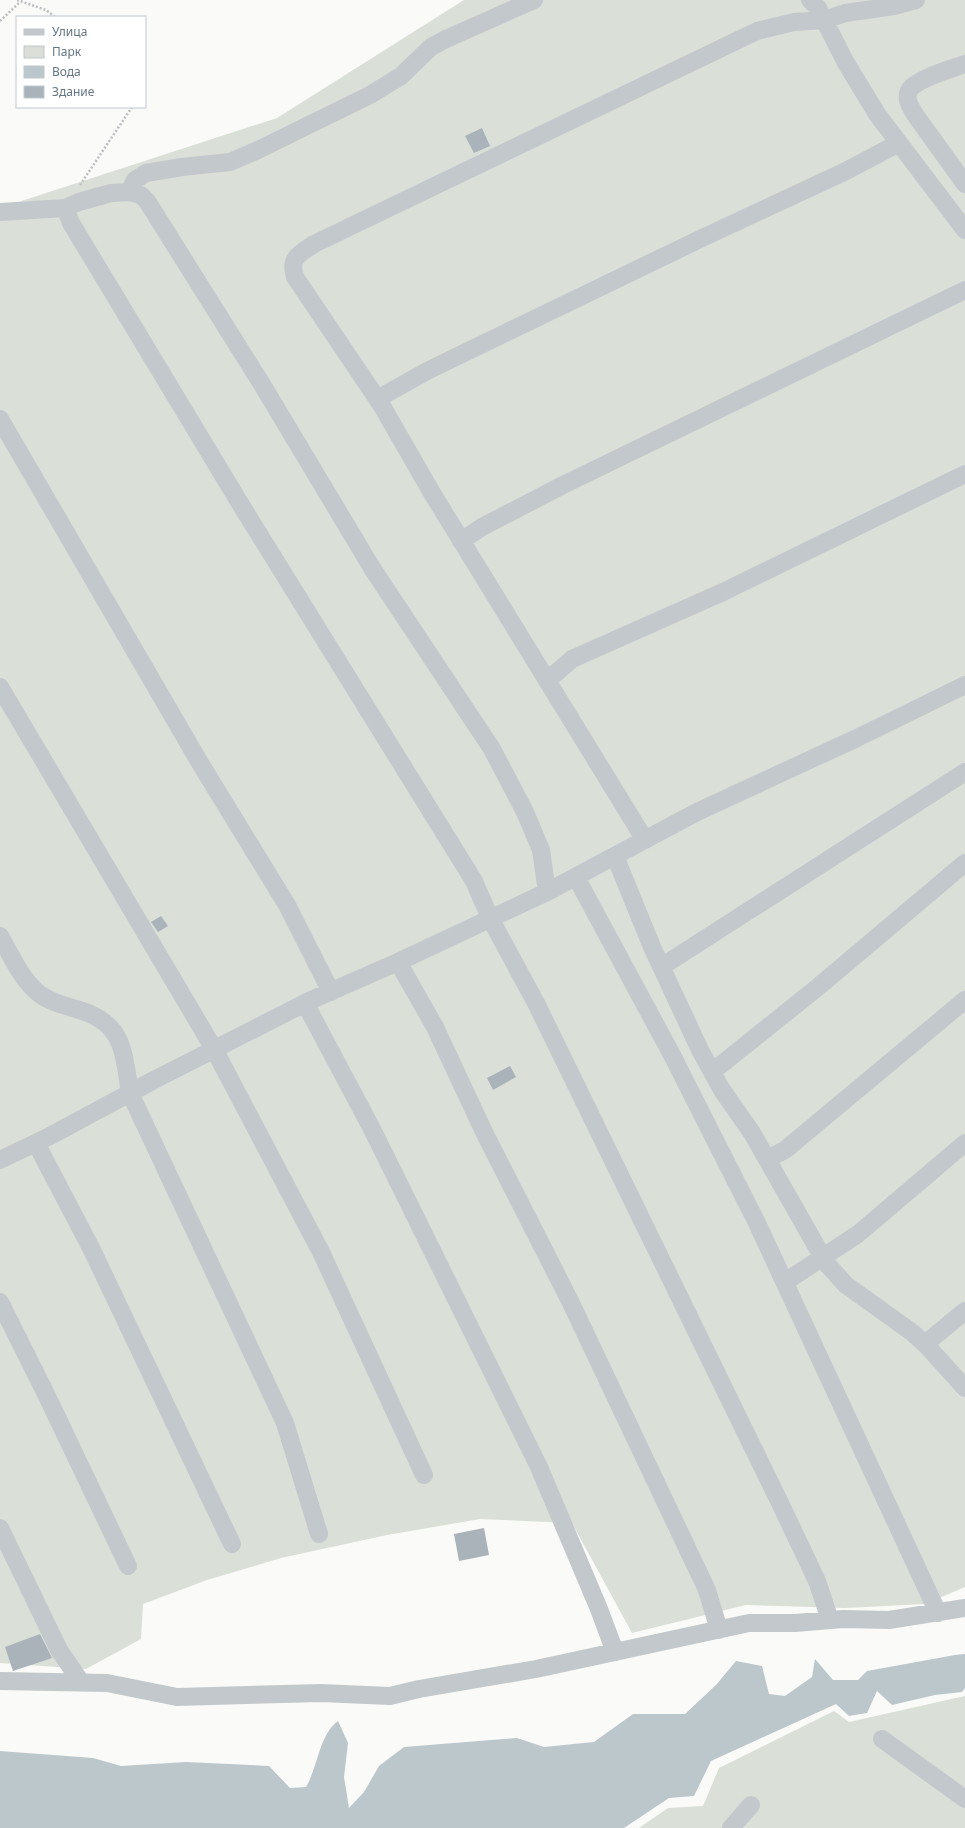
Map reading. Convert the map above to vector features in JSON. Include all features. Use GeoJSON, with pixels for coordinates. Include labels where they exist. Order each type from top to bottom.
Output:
{"type":"FeatureCollection","features":[{"type":"Feature","properties":{"kind":"street"},"geometry":{"type":"LineString","coordinates":[[129,192],[135,180],[146,173],[182,167],[230,162],[258,150],[370,95],[401,76],[431,47],[446,38],[534,0]]}},
{"type":"Feature","properties":{"kind":"street"},"geometry":{"type":"LineString","coordinates":[[644,840],[377,399],[295,277],[292,268],[293,261],[314,244],[757,31],[794,22],[819,7],[845,13],[894,6],[916,0]]}},
{"type":"Feature","properties":{"kind":"street"},"geometry":{"type":"LineString","coordinates":[[819,7],[827,28],[877,114],[965,230]]}},
{"type":"Feature","properties":{"kind":"street"},"geometry":{"type":"LineString","coordinates":[[965,64],[920,82],[910,90],[908,97],[909,105],[916,116],[965,184]]}},
{"type":"Feature","properties":{"kind":"street"},"geometry":{"type":"LineString","coordinates":[[377,399],[427,371],[707,236],[846,171],[899,143]]}},
{"type":"Feature","properties":{"kind":"street"},"geometry":{"type":"LineString","coordinates":[[0,212],[65,208],[79,202],[111,193],[129,192],[141,195],[147,201],[259,380],[372,568],[492,750],[525,812],[541,850],[547,892]]}},
{"type":"Feature","properties":{"kind":"street"},"geometry":{"type":"LineString","coordinates":[[65,208],[74,229],[245,511],[474,881],[490,918],[536,1003],[602,1140],[675,1284],[817,1581],[830,1620]]}},
{"type":"Feature","properties":{"kind":"street"},"geometry":{"type":"LineString","coordinates":[[462,541],[482,527],[563,485],[965,290]]}},
{"type":"Feature","properties":{"kind":"street"},"geometry":{"type":"LineString","coordinates":[[0,419],[200,763],[287,905],[331,992]]}},
{"type":"Feature","properties":{"kind":"street"},"geometry":{"type":"LineString","coordinates":[[548,680],[572,659],[723,592],[965,474]]}},
{"type":"Feature","properties":{"kind":"street"},"geometry":{"type":"LineString","coordinates":[[0,1160],[36,1143],[130,1092],[305,1003],[398,962],[547,892],[697,812],[857,738],[965,685]]}},
{"type":"Feature","properties":{"kind":"street"},"geometry":{"type":"LineString","coordinates":[[0,687],[214,1049],[244,1103],[321,1252],[424,1475]]}},
{"type":"Feature","properties":{"kind":"street"},"geometry":{"type":"LineString","coordinates":[[661,967],[965,772]]}},
{"type":"Feature","properties":{"kind":"street"},"geometry":{"type":"LineString","coordinates":[[614,856],[682,1015],[712,1072],[752,1133],[826,1264],[846,1285],[914,1333],[965,1388]]}},
{"type":"Feature","properties":{"kind":"street"},"geometry":{"type":"LineString","coordinates":[[712,1072],[818,987],[965,863]]}},
{"type":"Feature","properties":{"kind":"street"},"geometry":{"type":"LineString","coordinates":[[576,876],[672,1055],[785,1282],[938,1614]]}},
{"type":"Feature","properties":{"kind":"street"},"geometry":{"type":"LineString","coordinates":[[0,936],[23,976],[37,992],[57,1004],[92,1013],[106,1023],[117,1036],[123,1051],[130,1092],[285,1423],[319,1534]]}},
{"type":"Feature","properties":{"kind":"street"},"geometry":{"type":"LineString","coordinates":[[398,962],[434,1027],[484,1132],[574,1310],[707,1590],[719,1630]]}},
{"type":"Feature","properties":{"kind":"street"},"geometry":{"type":"LineString","coordinates":[[767,1159],[786,1150],[965,1000]]}},
{"type":"Feature","properties":{"kind":"street"},"geometry":{"type":"LineString","coordinates":[[305,1003],[372,1129],[539,1467],[599,1609],[615,1652]]}},
{"type":"Feature","properties":{"kind":"street"},"geometry":{"type":"LineString","coordinates":[[36,1143],[92,1250],[232,1544]]}},
{"type":"Feature","properties":{"kind":"street"},"geometry":{"type":"LineString","coordinates":[[785,1282],[822,1256],[858,1234],[965,1143]]}},
{"type":"Feature","properties":{"kind":"street"},"geometry":{"type":"LineString","coordinates":[[0,1302],[46,1394],[128,1566]]}},
{"type":"Feature","properties":{"kind":"street"},"geometry":{"type":"LineString","coordinates":[[925,1344],[965,1311]]}},
{"type":"Feature","properties":{"kind":"street"},"geometry":{"type":"LineString","coordinates":[[0,1528],[59,1650],[81,1682]]}},
{"type":"Feature","properties":{"kind":"street"},"geometry":{"type":"LineString","coordinates":[[0,1681],[107,1683],[177,1697],[321,1693],[390,1696],[419,1689],[615,1652],[749,1623],[795,1623],[830,1620],[889,1620],[938,1614],[965,1608]]}},
{"type":"Feature","properties":{"kind":"street"},"geometry":{"type":"LineString","coordinates":[[882,1738],[965,1799]]}},
{"type":"Feature","properties":{"kind":"street"},"geometry":{"type":"LineString","coordinates":[[731,1828],[751,1805]]}},
{"type":"Feature","properties":{"kind":"path"},"geometry":{"type":"LineString","coordinates":[[0,21],[19,1],[46,10],[54,16]]}},
{"type":"Feature","properties":{"kind":"path"},"geometry":{"type":"LineString","coordinates":[[65,208],[131,108]]}},
{"type":"Feature","properties":{"kind":"green space"},"geometry":{"type":"Polygon","coordinates":[[[464,0],[965,0],[965,1587],[925,1604],[845,1608],[746,1605],[632,1633],[572,1523],[480,1519],[387,1535],[281,1558],[207,1580],[143,1604],[141,1639],[86,1669],[0,1663],[0,208],[277,118],[464,0]]]}},
{"type":"Feature","properties":{"kind":"green space"},"geometry":{"type":"Polygon","coordinates":[[[965,1696],[965,1828],[639,1828],[668,1808],[703,1806],[719,1768],[834,1711],[849,1722],[965,1696]]]}},
{"type":"Feature","properties":{"kind":"water"},"geometry":{"type":"Polygon","coordinates":[[[965,1654],[965,1688],[962,1692],[935,1695],[892,1705],[877,1691],[867,1713],[849,1716],[836,1704],[711,1761],[694,1796],[669,1798],[624,1828],[0,1828],[0,1751],[93,1758],[121,1766],[186,1762],[269,1766],[290,1788],[306,1787],[327,1734],[338,1721],[348,1743],[344,1777],[349,1808],[364,1792],[379,1766],[404,1747],[517,1738],[544,1747],[594,1742],[633,1714],[685,1714],[716,1685],[736,1661],[762,1666],[769,1694],[785,1696],[812,1677],[815,1659],[833,1680],[858,1680],[867,1671],[965,1654]]]}},
{"type":"Feature","properties":{"kind":"building"},"geometry":{"type":"Polygon","coordinates":[[[482,128],[490,146],[474,153],[465,136],[482,128]]]}},
{"type":"Feature","properties":{"kind":"building"},"geometry":{"type":"Polygon","coordinates":[[[161,916],[168,926],[158,932],[151,922],[161,916]]]}},
{"type":"Feature","properties":{"kind":"building"},"geometry":{"type":"Polygon","coordinates":[[[510,1066],[516,1077],[493,1090],[487,1078],[510,1066]]]}},
{"type":"Feature","properties":{"kind":"building"},"geometry":{"type":"Polygon","coordinates":[[[484,1528],[489,1555],[459,1561],[454,1534],[484,1528]]]}},
{"type":"Feature","properties":{"kind":"building"},"geometry":{"type":"Polygon","coordinates":[[[40,1634],[52,1658],[13,1671],[5,1647],[40,1634]]]}}]}
